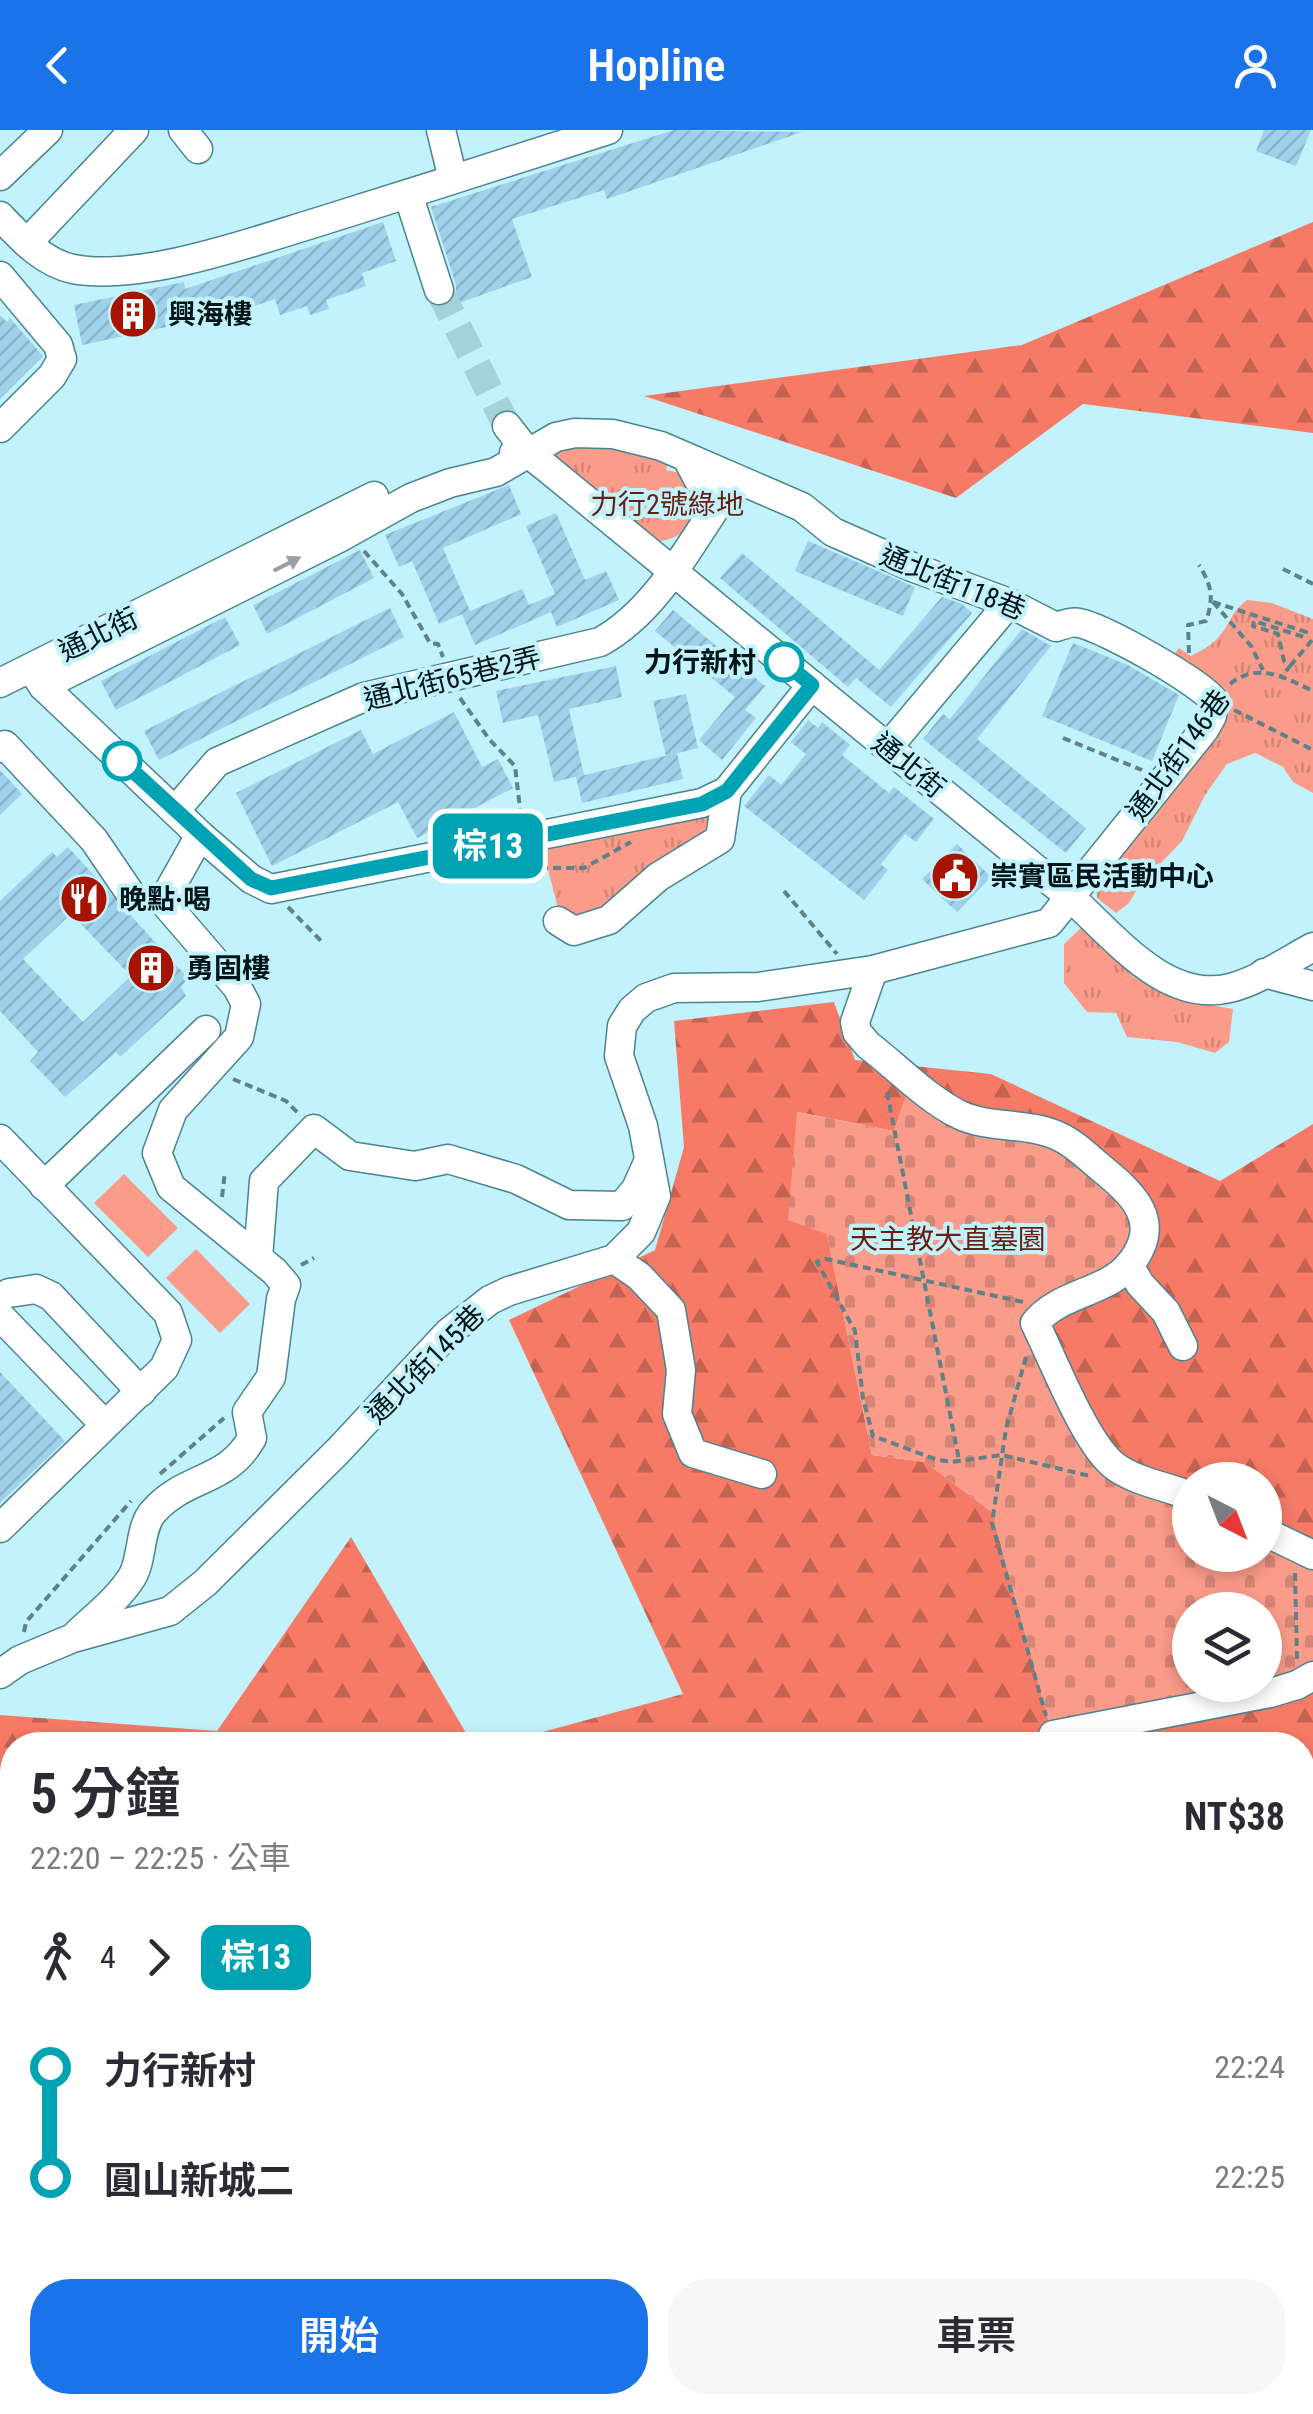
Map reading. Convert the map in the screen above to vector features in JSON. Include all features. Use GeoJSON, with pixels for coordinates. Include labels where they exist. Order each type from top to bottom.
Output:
{"type":"FeatureCollection","features":[{"type":"Feature","properties":{"kind":"street"},"geometry":{"type":"LineString","coordinates":[[0,176],[48,130]]}},
{"type":"Feature","properties":{"kind":"street"},"geometry":{"type":"LineString","coordinates":[[26,244],[134,130]]}},
{"type":"Feature","properties":{"kind":"street"},"geometry":{"type":"LineString","coordinates":[[441,130],[453,179]]}},
{"type":"Feature","properties":{"kind":"street"},"geometry":{"type":"LineString","coordinates":[[0,216],[26,244],[49,259],[73,269],[121,270],[201,258],[608,130]]}},
{"type":"Feature","properties":{"kind":"street"},"geometry":{"type":"LineString","coordinates":[[408,194],[440,290]]}},
{"type":"Feature","properties":{"kind":"street"},"geometry":{"type":"LineString","coordinates":[[0,276],[58,345],[62,359],[52,376],[0,428]]}},
{"type":"Feature","properties":{"kind":"street"},"geometry":{"type":"LineString","coordinates":[[507,426],[528,453]]}},
{"type":"Feature","properties":{"kind":"street","name":"通北街118巷"},"geometry":{"type":"LineString","coordinates":[[528,453],[556,437],[575,433],[614,434],[661,446],[802,508],[833,532],[912,567],[1009,603],[1056,627],[1077,622],[1118,640],[1203,688],[1214,700]]}},
{"type":"Feature","properties":{"kind":"street","name":"通北街"},"geometry":{"type":"LineString","coordinates":[[37,676],[404,480],[500,452],[528,453],[1070,897],[1152,971],[1192,990],[1230,988],[1313,947]]}},
{"type":"Feature","properties":{"kind":"street","name":"通北街"},"geometry":{"type":"LineString","coordinates":[[0,682],[37,676],[339,538],[424,493],[496,472],[528,453]]}},
{"type":"Feature","properties":{"kind":"street","name":"通北街118巷"},"geometry":{"type":"LineString","coordinates":[[672,571],[722,498],[698,479],[687,458]]}},
{"type":"Feature","properties":{"kind":"street","name":"通北街65巷2弄"},"geometry":{"type":"LineString","coordinates":[[174,812],[217,762],[364,696],[600,642],[622,630],[672,571]]}},
{"type":"Feature","properties":{"kind":"street"},"geometry":{"type":"LineString","coordinates":[[888,748],[1009,603]]}},
{"type":"Feature","properties":{"kind":"street"},"geometry":{"type":"LineString","coordinates":[[37,676],[174,812],[251,879],[271,888],[702,804],[727,791],[812,685]]}},
{"type":"Feature","properties":{"kind":"street","name":"通北街146巷"},"geometry":{"type":"LineString","coordinates":[[1070,897],[1204,730],[1212,716],[1214,700]]}},
{"type":"Feature","properties":{"kind":"street"},"geometry":{"type":"LineString","coordinates":[[0,748],[5,745],[94,840],[128,890]]}},
{"type":"Feature","properties":{"kind":"street"},"geometry":{"type":"LineString","coordinates":[[558,920],[574,931],[609,920],[658,877],[720,839],[727,791]]}},
{"type":"Feature","properties":{"kind":"street"},"geometry":{"type":"LineString","coordinates":[[74,1638],[134,1575],[151,1513],[195,1480],[212,1478],[243,1454],[252,1438],[247,1412],[271,1378],[286,1286],[172,1187],[157,1153],[173,1110],[239,1037],[246,1004],[237,987],[164,900],[200,835]]}},
{"type":"Feature","properties":{"kind":"street"},"geometry":{"type":"LineString","coordinates":[[762,1474],[692,1453],[676,1414],[681,1370],[671,1310],[640,1276],[614,1259],[642,1232],[656,1196],[642,1126],[619,1056],[622,1026],[646,998],[674,988],[758,987],[863,971],[1049,923],[1070,897]]}},
{"type":"Feature","properties":{"kind":"street"},"geometry":{"type":"LineString","coordinates":[[863,971],[855,1022],[857,1032],[868,1045],[958,1114],[1058,1136],[1124,1186],[1141,1208],[1146,1222],[1129,1266],[1041,1315],[1082,1422],[1104,1456],[1132,1476],[1172,1490]]}},
{"type":"Feature","properties":{"kind":"street"},"geometry":{"type":"LineString","coordinates":[[1264,973],[1313,986]]}},
{"type":"Feature","properties":{"kind":"street"},"geometry":{"type":"LineString","coordinates":[[44,1186],[206,1030]]}},
{"type":"Feature","properties":{"kind":"street"},"geometry":{"type":"LineString","coordinates":[[258,1258],[264,1181],[314,1130],[350,1156],[414,1166],[448,1159],[516,1179],[569,1205],[622,1206],[636,1189],[649,1160]]}},
{"type":"Feature","properties":{"kind":"street"},"geometry":{"type":"LineString","coordinates":[[0,1139],[168,1313],[178,1340],[164,1368],[0,1528]]}},
{"type":"Feature","properties":{"kind":"street","name":"通北街145巷"},"geometry":{"type":"LineString","coordinates":[[10,1667],[74,1638],[170,1611],[206,1583],[338,1451],[448,1333],[490,1300],[510,1291],[614,1259]]}},
{"type":"Feature","properties":{"kind":"street"},"geometry":{"type":"LineString","coordinates":[[1129,1266],[1166,1312],[1183,1346]]}},
{"type":"Feature","properties":{"kind":"street"},"geometry":{"type":"LineString","coordinates":[[105,1425],[4,1304],[36,1289],[51,1296],[141,1392]]}},
{"type":"Feature","properties":{"kind":"street"},"geometry":{"type":"LineString","coordinates":[[1282,1540],[1306,1552]]}},
{"type":"Feature","properties":{"kind":"street"},"geometry":{"type":"LineString","coordinates":[[1088,1732],[1305,1681]]}},
{"type":"Feature","properties":{"kind":"path"},"geometry":{"type":"LineString","coordinates":[[353,528],[364,551],[402,594],[430,644],[438,644],[464,708],[515,766],[530,861],[537,868],[584,868],[636,839]]}},
{"type":"Feature","properties":{"kind":"path"},"geometry":{"type":"LineString","coordinates":[[1188,625],[1206,620],[1213,602],[1210,583],[1199,565]]}},
{"type":"Feature","properties":{"kind":"path"},"geometry":{"type":"LineString","coordinates":[[1282,569],[1313,584]]}},
{"type":"Feature","properties":{"kind":"path"},"geometry":{"type":"LineString","coordinates":[[1213,602],[1306,632],[1304,637],[1254,621],[1252,626],[1278,634],[1284,660],[1290,666]]}},
{"type":"Feature","properties":{"kind":"path"},"geometry":{"type":"LineString","coordinates":[[1213,602],[1251,646],[1264,671],[1313,691]]}},
{"type":"Feature","properties":{"kind":"path"},"geometry":{"type":"LineString","coordinates":[[1282,676],[1313,639]]}},
{"type":"Feature","properties":{"kind":"path","name":"通北街146巷"},"geometry":{"type":"LineString","coordinates":[[1214,700],[1234,680],[1264,671]]}},
{"type":"Feature","properties":{"kind":"path"},"geometry":{"type":"LineString","coordinates":[[1214,700],[1313,750]]}},
{"type":"Feature","properties":{"kind":"path"},"geometry":{"type":"LineString","coordinates":[[1063,738],[1165,779]]}},
{"type":"Feature","properties":{"kind":"path"},"geometry":{"type":"LineString","coordinates":[[271,888],[322,943]]}},
{"type":"Feature","properties":{"kind":"path"},"geometry":{"type":"LineString","coordinates":[[784,891],[863,971]]}},
{"type":"Feature","properties":{"kind":"path"},"geometry":{"type":"LineString","coordinates":[[212,1067],[250,1088],[286,1101],[314,1130]]}},
{"type":"Feature","properties":{"kind":"path"},"geometry":{"type":"LineString","coordinates":[[886,1091],[959,1460]]}},
{"type":"Feature","properties":{"kind":"path"},"geometry":{"type":"LineString","coordinates":[[1051,1732],[992,1523],[1002,1455],[1041,1315],[924,1282],[826,1260],[818,1262],[854,1331],[863,1398],[874,1436],[935,1459],[1002,1455],[1089,1476]]}},
{"type":"Feature","properties":{"kind":"path"},"geometry":{"type":"LineString","coordinates":[[151,1482],[230,1409]]}},
{"type":"Feature","properties":{"kind":"path"},"geometry":{"type":"LineString","coordinates":[[10,1667],[26,1622],[139,1494]]}},
{"type":"Feature","properties":{"kind":"path"},"geometry":{"type":"LineString","coordinates":[[1305,1681],[1295,1565],[1306,1552]]}},
{"type":"Feature","properties":{"kind":"green space"},"geometry":{"type":"Polygon","coordinates":[[[1313,222],[1313,433],[1083,404],[956,498],[644,396],[1022,345],[1313,222]]]}},
{"type":"Feature","properties":{"kind":"green space","name":"力行2號綠地"},"geometry":{"type":"Polygon","coordinates":[[[587,440],[670,455],[666,470],[685,474],[700,496],[697,518],[680,534],[659,541],[547,450],[587,440]]]}},
{"type":"Feature","properties":{"kind":"green space"},"geometry":{"type":"Polygon","coordinates":[[[1247,600],[1272,603],[1313,619],[1313,793],[1293,782],[1283,767],[1255,753],[1227,764],[1205,795],[1182,841],[1116,913],[1097,898],[1096,884],[1222,730],[1225,703],[1221,693],[1207,676],[1175,653],[1179,648],[1191,656],[1212,643],[1247,600]]]}},
{"type":"Feature","properties":{"kind":"green space"},"geometry":{"type":"Polygon","coordinates":[[[718,809],[714,832],[604,916],[560,916],[542,846],[718,809]]]}},
{"type":"Feature","properties":{"kind":"green space"},"geometry":{"type":"Polygon","coordinates":[[[1083,926],[1134,977],[1179,999],[1233,1009],[1229,1042],[1215,1053],[1177,1042],[1127,1037],[1116,1013],[1087,1012],[1064,983],[1064,944],[1083,926]]]}},
{"type":"Feature","properties":{"kind":"green space"},"geometry":{"type":"Polygon","coordinates":[[[834,1002],[855,1060],[991,1074],[1220,1181],[1313,1124],[1313,1565],[1282,1550],[1282,1462],[1172,1462],[1172,1498],[1120,1478],[909,1087],[894,1131],[798,1112],[872,1455],[925,1462],[992,1512],[1050,1726],[1180,1702],[1282,1702],[1282,1683],[1313,1669],[1313,1732],[542,1732],[683,1694],[509,1320],[655,1250],[684,1147],[674,1021],[834,1002]]]}},
{"type":"Feature","properties":{"kind":"green space","name":"天主教大直墓園"},"geometry":{"type":"Polygon","coordinates":[[[909,1086],[1065,1148],[1136,1220],[1126,1255],[1029,1324],[1087,1445],[1172,1495],[1172,1572],[1282,1572],[1282,1550],[1313,1565],[1313,1669],[1282,1683],[1282,1592],[1172,1592],[1172,1702],[1180,1702],[1050,1726],[992,1512],[925,1462],[872,1455],[827,1234],[788,1220],[797,1112],[894,1131],[909,1086]]]}},
{"type":"Feature","properties":{"kind":"green space"},"geometry":{"type":"Polygon","coordinates":[[[124,1174],[178,1228],[148,1257],[94,1203],[124,1174]]]}},
{"type":"Feature","properties":{"kind":"green space"},"geometry":{"type":"Polygon","coordinates":[[[196,1249],[250,1304],[220,1333],[166,1278],[196,1249]]]}},
{"type":"Feature","properties":{"kind":"green space"},"geometry":{"type":"Polygon","coordinates":[[[351,1537],[465,1732],[0,1732],[0,1715],[217,1731],[351,1537]]]}},
{"type":"Feature","properties":{"kind":"building"},"geometry":{"type":"Polygon","coordinates":[[[674,130],[802,132],[607,199],[604,190],[512,219],[532,277],[456,304],[456,285],[431,207],[674,130]]]}},
{"type":"Feature","properties":{"kind":"building"},"geometry":{"type":"Polygon","coordinates":[[[1264,130],[1311,130],[1296,166],[1256,151],[1264,130]]]}},
{"type":"Feature","properties":{"kind":"building"},"geometry":{"type":"Polygon","coordinates":[[[383,222],[396,261],[362,273],[366,286],[326,300],[329,309],[310,315],[307,306],[280,315],[275,299],[213,320],[82,345],[74,305],[184,282],[185,289],[383,222]]]}},
{"type":"Feature","properties":{"kind":"building"},"geometry":{"type":"Polygon","coordinates":[[[0,315],[7,322],[10,318],[43,356],[0,399],[0,315]]]}},
{"type":"Feature","properties":{"kind":"building"},"geometry":{"type":"Polygon","coordinates":[[[509,485],[521,514],[443,548],[470,611],[522,589],[529,605],[555,594],[526,526],[556,513],[585,580],[606,571],[619,600],[557,627],[551,612],[475,645],[462,614],[439,624],[412,561],[399,567],[385,535],[509,485]]]}},
{"type":"Feature","properties":{"kind":"building"},"geometry":{"type":"Polygon","coordinates":[[[808,541],[915,587],[903,616],[795,571],[808,541]]]}},
{"type":"Feature","properties":{"kind":"building"},"geometry":{"type":"Polygon","coordinates":[[[360,550],[374,578],[267,634],[253,605],[360,550]]]}},
{"type":"Feature","properties":{"kind":"building"},"geometry":{"type":"Polygon","coordinates":[[[742,553],[879,670],[942,597],[962,604],[972,613],[891,707],[856,678],[848,687],[720,578],[742,553]]]}},
{"type":"Feature","properties":{"kind":"building"},"geometry":{"type":"Polygon","coordinates":[[[390,608],[404,637],[159,760],[144,731],[390,608]]]}},
{"type":"Feature","properties":{"kind":"building"},"geometry":{"type":"Polygon","coordinates":[[[673,610],[765,686],[745,710],[756,718],[722,760],[699,740],[735,697],[655,631],[673,610]]]}},
{"type":"Feature","properties":{"kind":"building"},"geometry":{"type":"Polygon","coordinates":[[[225,617],[240,645],[116,710],[101,681],[225,617]]]}},
{"type":"Feature","properties":{"kind":"building"},"geometry":{"type":"Polygon","coordinates":[[[1022,629],[1051,646],[977,739],[1086,828],[1066,853],[923,739],[943,714],[950,719],[1022,629]]]}},
{"type":"Feature","properties":{"kind":"building"},"geometry":{"type":"Polygon","coordinates":[[[1073,643],[1128,665],[1179,695],[1152,761],[1042,716],[1073,643]]]}},
{"type":"Feature","properties":{"kind":"building"},"geometry":{"type":"Polygon","coordinates":[[[616,666],[622,697],[569,709],[584,775],[554,782],[538,715],[503,723],[496,691],[616,666]]]}},
{"type":"Feature","properties":{"kind":"building"},"geometry":{"type":"Polygon","coordinates":[[[686,694],[698,748],[666,756],[653,701],[686,694]]]}},
{"type":"Feature","properties":{"kind":"building"},"geometry":{"type":"Polygon","coordinates":[[[454,712],[482,767],[498,759],[513,788],[417,838],[398,802],[272,866],[236,793],[361,730],[373,754],[454,712]]]}},
{"type":"Feature","properties":{"kind":"building"},"geometry":{"type":"Polygon","coordinates":[[[808,720],[818,728],[822,722],[850,745],[842,755],[889,793],[894,787],[934,819],[916,842],[905,834],[881,864],[888,870],[864,900],[744,806],[769,775],[781,785],[806,754],[791,742],[808,720]]]}},
{"type":"Feature","properties":{"kind":"building"},"geometry":{"type":"Polygon","coordinates":[[[677,753],[683,779],[582,803],[576,777],[677,753]]]}},
{"type":"Feature","properties":{"kind":"building"},"geometry":{"type":"Polygon","coordinates":[[[0,770],[22,794],[0,815],[0,770]]]}},
{"type":"Feature","properties":{"kind":"building","name":"崇實區民活動中心"},"geometry":{"type":"Polygon","coordinates":[[[957,844],[991,877],[957,912],[922,879],[957,844]]]}},
{"type":"Feature","properties":{"kind":"building","name":"勇固樓"},"geometry":{"type":"Polygon","coordinates":[[[68,847],[188,978],[181,987],[186,996],[120,1057],[116,1052],[65,1097],[30,1061],[38,1052],[0,1011],[0,901],[52,852],[57,857],[68,847]],[[71,914],[23,959],[83,1022],[131,976],[71,914]]]}},
{"type":"Feature","properties":{"kind":"building"},"geometry":{"type":"Polygon","coordinates":[[[0,1372],[65,1441],[0,1503],[0,1372]]]}},
{"type":"Feature","properties":{"kind":"tunnel"},"geometry":{"type":"LineString","coordinates":[[439,290],[507,426]]}},
{"type":"Feature","properties":{"kind":"bus line","name":"棕13"},"geometry":{"type":"LineString","coordinates":[[122,761],[251,879],[271,888],[702,804],[727,791],[812,685],[784,662]]}},
{"type":"Feature","properties":{"kind":"place","name":"興海樓"},"geometry":{"type":"Point","coordinates":[133,314]}},
{"type":"Feature","properties":{"kind":"place","name":"力行新村"},"geometry":{"type":"Point","coordinates":[784,662]}},
{"type":"Feature","properties":{"kind":"place","name":"崇實區民活動中心"},"geometry":{"type":"Point","coordinates":[955,876]}},
{"type":"Feature","properties":{"kind":"place","name":"晚點·喝"},"geometry":{"type":"Point","coordinates":[84,899]}},
{"type":"Feature","properties":{"kind":"place","name":"勇固樓"},"geometry":{"type":"Point","coordinates":[151,968]}}]}
